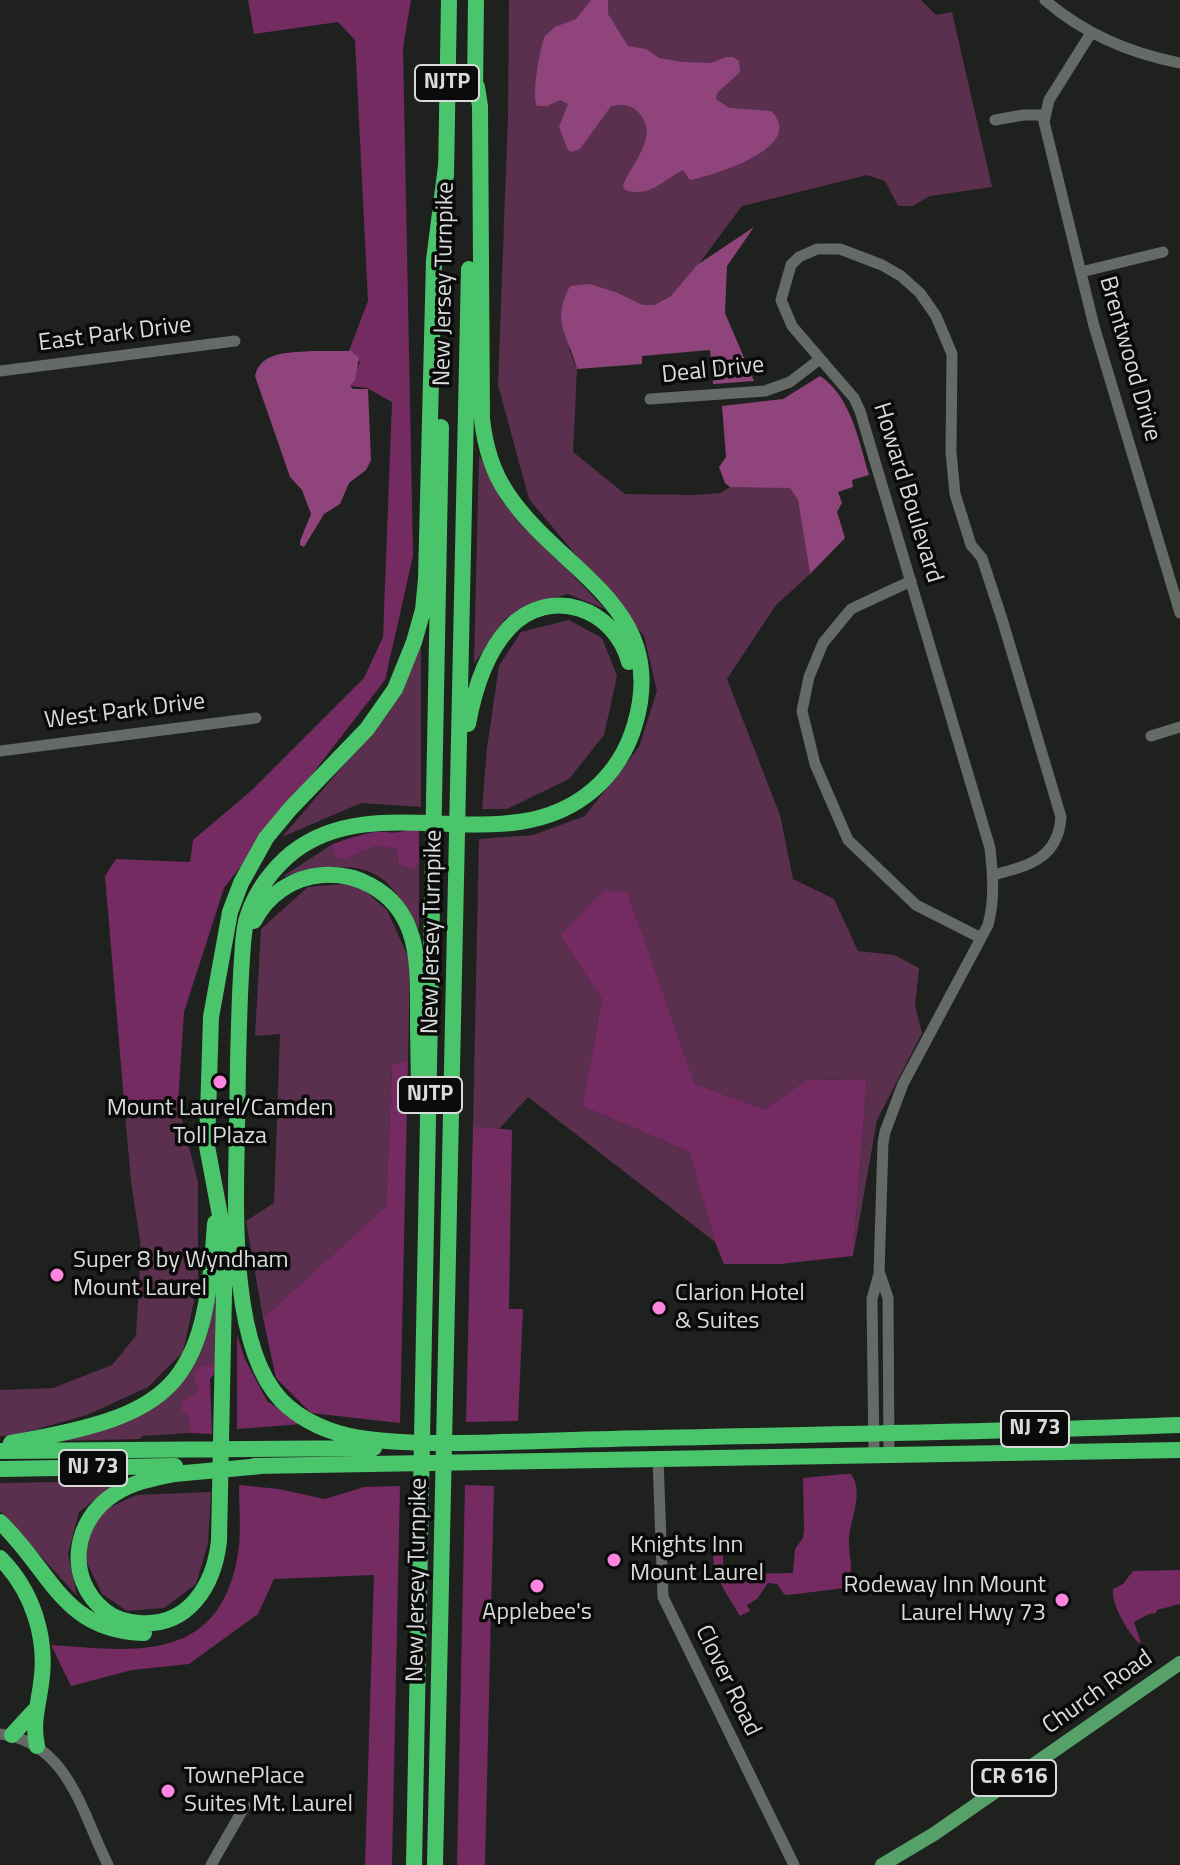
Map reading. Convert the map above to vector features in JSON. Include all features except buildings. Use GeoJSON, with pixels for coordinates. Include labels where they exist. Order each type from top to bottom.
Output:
{"type":"FeatureCollection","features":[{"type":"Feature","properties":{"kind":"highway","name":"New Jersey Turnpike"},"geometry":{"type":"LineString","coordinates":[[414,1865],[449,0]]}},
{"type":"Feature","properties":{"kind":"highway","name":"New Jersey Turnpike"},"geometry":{"type":"LineString","coordinates":[[435,1865],[472,109],[477,87],[476,0]]}},
{"type":"Feature","properties":{"kind":"highway"},"geometry":{"type":"LineString","coordinates":[[221,960],[249,889],[268,863],[290,843],[314,828],[343,819],[371,816],[520,823],[545,817],[591,792],[610,773],[625,750],[637,715],[641,690],[637,651],[622,617],[601,589],[515,504],[498,479],[487,450],[482,419],[480,106],[477,87]]}},
{"type":"Feature","properties":{"kind":"highway"},"geometry":{"type":"LineString","coordinates":[[262,1458],[182,1464],[114,1494],[96,1509],[83,1528],[78,1561],[83,1581],[99,1606],[113,1617],[145,1623],[174,1618],[198,1599],[215,1567],[219,1541],[225,1242],[207,1146],[211,1017],[230,912],[256,853],[290,809],[377,717],[403,674],[423,610],[434,260],[446,166]]}},
{"type":"Feature","properties":{"kind":"highway"},"geometry":{"type":"LineString","coordinates":[[457,897],[464,875],[469,724],[483,670],[502,637],[524,615],[554,605],[573,606],[591,612],[617,634],[630,666],[630,705],[619,742],[593,778],[561,801],[513,816],[484,821]]}},
{"type":"Feature","properties":{"kind":"highway"},"geometry":{"type":"LineString","coordinates":[[383,1451],[307,1419],[287,1406],[254,1356],[244,1311],[237,1195],[239,1000],[245,926],[253,901],[275,869],[294,851],[317,838],[340,830],[413,820]]}},
{"type":"Feature","properties":{"kind":"highway"},"geometry":{"type":"LineString","coordinates":[[243,956],[260,909],[282,889],[306,878],[335,875],[356,879],[375,887],[397,905],[411,931],[417,960],[420,1127],[427,1200]]}},
{"type":"Feature","properties":{"kind":"highway"},"geometry":{"type":"LineString","coordinates":[[0,1444],[47,1437],[119,1417],[147,1405],[175,1382],[193,1350],[205,1310],[216,1193]]}},
{"type":"Feature","properties":{"kind":"highway"},"geometry":{"type":"LineString","coordinates":[[0,1522],[72,1608],[99,1626],[123,1632],[160,1632],[193,1618],[209,1601],[220,1582],[226,1560],[232,1241],[237,1195]]}},
{"type":"Feature","properties":{"kind":"highway","name":"NJ 73"},"geometry":{"type":"LineString","coordinates":[[0,1469],[182,1464],[383,1451],[432,1443],[881,1435],[1180,1425]]}},
{"type":"Feature","properties":{"kind":"highway","name":"NJ 73"},"geometry":{"type":"LineString","coordinates":[[383,1451],[481,1463],[1180,1450]]}},
{"type":"Feature","properties":{"kind":"highway","name":"NJ 73"},"geometry":{"type":"LineString","coordinates":[[0,1451],[182,1464]]}},
{"type":"Feature","properties":{"kind":"highway"},"geometry":{"type":"LineString","coordinates":[[0,1558],[26,1594],[41,1639],[42,1676],[34,1711],[37,1746]]}},
{"type":"Feature","properties":{"kind":"highway"},"geometry":{"type":"LineString","coordinates":[[6,1735],[34,1711]]}},
{"type":"Feature","properties":{"kind":"main road","name":"Church Road"},"geometry":{"type":"LineString","coordinates":[[882,1865],[934,1834],[1178,1670]]}},
{"type":"Feature","properties":{"kind":"street"},"geometry":{"type":"LineString","coordinates":[[1045,0],[1091,33],[1140,54],[1180,63]]}},
{"type":"Feature","properties":{"kind":"street"},"geometry":{"type":"LineString","coordinates":[[995,120],[1045,115],[1056,89],[1091,33]]}},
{"type":"Feature","properties":{"kind":"street","name":"Brentwood Drive"},"geometry":{"type":"LineString","coordinates":[[1045,115],[1045,129],[1094,326],[1180,613]]}},
{"type":"Feature","properties":{"kind":"street","name":"Howard Boulevard"},"geometry":{"type":"LineString","coordinates":[[882,1455],[888,1298],[879,1274],[883,1143],[889,1117],[903,1084],[981,938],[994,905],[993,875],[990,848],[860,411],[854,398],[792,326],[781,300],[791,265],[799,257],[817,249],[840,249],[901,276],[920,293],[936,316],[952,354],[951,452],[955,494],[971,545],[982,558],[1061,817],[1052,848],[1023,867],[993,875]]}},
{"type":"Feature","properties":{"kind":"street"},"geometry":{"type":"LineString","coordinates":[[1081,272],[1163,252]]}},
{"type":"Feature","properties":{"kind":"street","name":"East Park Drive"},"geometry":{"type":"LineString","coordinates":[[0,371],[235,341]]}},
{"type":"Feature","properties":{"kind":"street","name":"Deal Drive"},"geometry":{"type":"LineString","coordinates":[[650,399],[765,391],[790,382],[820,359]]}},
{"type":"Feature","properties":{"kind":"street"},"geometry":{"type":"LineString","coordinates":[[911,581],[851,609],[823,643],[809,677],[802,711],[815,764],[848,840],[916,905],[981,938]]}},
{"type":"Feature","properties":{"kind":"street","name":"West Park Drive"},"geometry":{"type":"LineString","coordinates":[[0,751],[256,718]]}},
{"type":"Feature","properties":{"kind":"street"},"geometry":{"type":"LineString","coordinates":[[1151,736],[1180,727]]}},
{"type":"Feature","properties":{"kind":"street","name":"Clover Road"},"geometry":{"type":"LineString","coordinates":[[658,1458],[660,1584],[665,1604],[794,1865]]}},
{"type":"Feature","properties":{"kind":"street"},"geometry":{"type":"LineString","coordinates":[[6,1735],[37,1746],[60,1766],[79,1795],[108,1865]]}},
{"type":"Feature","properties":{"kind":"street"},"geometry":{"type":"LineString","coordinates":[[211,1865],[245,1806]]}},
{"type":"Feature","properties":{"kind":"shaded area"},"geometry":{"type":"Polygon","coordinates":[[[248,0],[411,0],[403,48],[413,556],[385,680],[224,888],[184,1012],[178,1104],[125,1113],[105,876],[116,859],[190,862],[193,840],[252,790],[364,678],[383,637],[392,402],[367,388],[350,386],[360,362],[349,351],[368,301],[355,40],[338,22],[254,34],[248,0]]]}},
{"type":"Feature","properties":{"kind":"shaded area"},"geometry":{"type":"Polygon","coordinates":[[[509,0],[921,0],[936,15],[952,12],[992,187],[930,196],[912,206],[898,206],[885,181],[867,175],[742,206],[686,281],[671,296],[654,305],[643,305],[618,293],[569,349],[577,369],[573,452],[625,494],[697,495],[721,493],[730,487],[765,486],[790,488],[798,500],[810,574],[776,605],[727,679],[780,815],[793,879],[834,899],[858,951],[894,955],[919,968],[915,1006],[922,1033],[877,1120],[853,1256],[867,1079],[806,1080],[765,1109],[695,1084],[628,893],[560,936],[602,1000],[582,1106],[689,1152],[715,1242],[528,1097],[499,1129],[473,1126],[479,839],[533,835],[585,816],[639,747],[657,691],[644,636],[529,499],[498,385],[509,0]]]}},
{"type":"Feature","properties":{"kind":"shaded area"},"geometry":{"type":"Polygon","coordinates":[[[591,0],[608,0],[608,14],[628,46],[646,49],[659,58],[682,62],[711,63],[726,57],[739,61],[740,72],[717,93],[716,99],[729,108],[771,111],[779,124],[777,136],[753,158],[735,166],[690,180],[683,170],[642,192],[625,190],[623,186],[642,151],[647,132],[645,123],[634,108],[611,106],[580,149],[568,150],[559,127],[568,104],[560,100],[547,106],[537,106],[537,72],[545,36],[555,27],[576,19],[591,0]]]}},
{"type":"Feature","properties":{"kind":"shaded area"},"geometry":{"type":"Polygon","coordinates":[[[754,227],[727,266],[725,313],[754,381],[713,384],[710,350],[642,356],[642,364],[577,369],[561,320],[564,299],[570,286],[590,284],[643,305],[654,305],[671,296],[697,265],[754,227]]]}},
{"type":"Feature","properties":{"kind":"shaded area"},"geometry":{"type":"Polygon","coordinates":[[[313,351],[351,351],[359,358],[355,380],[350,386],[353,389],[368,389],[371,460],[366,470],[349,483],[340,504],[324,514],[304,547],[300,541],[311,514],[302,490],[290,477],[255,376],[258,368],[270,357],[313,351]]]}},
{"type":"Feature","properties":{"kind":"shaded area"},"geometry":{"type":"Polygon","coordinates":[[[820,376],[831,385],[846,407],[869,475],[852,480],[853,487],[838,492],[842,503],[837,512],[845,538],[810,574],[798,500],[790,488],[730,487],[725,483],[719,467],[726,457],[722,406],[783,399],[820,376]]]}},
{"type":"Feature","properties":{"kind":"shaded area"},"geometry":{"type":"Polygon","coordinates":[[[479,455],[502,501],[605,609],[568,594],[534,603],[505,619],[474,664],[479,455]]]}},
{"type":"Feature","properties":{"kind":"shaded area"},"geometry":{"type":"Polygon","coordinates":[[[569,620],[602,638],[617,676],[604,735],[569,779],[507,809],[482,809],[499,666],[521,632],[569,620]]]}},
{"type":"Feature","properties":{"kind":"shaded area"},"geometry":{"type":"Polygon","coordinates":[[[421,648],[421,807],[361,803],[282,837],[379,724],[421,648]]]}},
{"type":"Feature","properties":{"kind":"shaded area"},"geometry":{"type":"Polygon","coordinates":[[[419,830],[419,864],[410,870],[399,864],[396,849],[377,846],[343,860],[335,857],[331,845],[374,832],[419,830]]]}},
{"type":"Feature","properties":{"kind":"shaded area"},"geometry":{"type":"Polygon","coordinates":[[[331,845],[335,857],[343,860],[377,846],[396,849],[399,864],[409,870],[419,864],[419,929],[400,898],[375,874],[336,867],[282,877],[331,845]]]}},
{"type":"Feature","properties":{"kind":"shaded area"},"geometry":{"type":"Polygon","coordinates":[[[356,883],[387,910],[410,961],[408,1060],[392,1065],[386,1206],[263,1318],[246,1221],[274,1203],[280,1034],[255,1036],[261,929],[308,887],[356,883]]]}},
{"type":"Feature","properties":{"kind":"shaded area"},"geometry":{"type":"Polygon","coordinates":[[[604,890],[628,893],[695,1084],[765,1109],[806,1080],[867,1079],[853,1256],[780,1264],[724,1264],[689,1152],[582,1106],[602,1000],[560,936],[604,890]]]}},
{"type":"Feature","properties":{"kind":"shaded area"},"geometry":{"type":"Polygon","coordinates":[[[408,1060],[400,1423],[311,1413],[276,1378],[263,1318],[386,1206],[392,1065],[408,1060]]]}},
{"type":"Feature","properties":{"kind":"shaded area"},"geometry":{"type":"Polygon","coordinates":[[[178,1104],[198,1182],[198,1282],[183,1352],[148,1387],[87,1415],[12,1436],[0,1436],[0,1390],[53,1388],[112,1365],[136,1336],[141,1248],[125,1113],[178,1104]]]}},
{"type":"Feature","properties":{"kind":"shaded area"},"geometry":{"type":"Polygon","coordinates":[[[473,1126],[512,1130],[509,1309],[523,1309],[518,1421],[466,1422],[473,1126]]]}},
{"type":"Feature","properties":{"kind":"shaded area"},"geometry":{"type":"Polygon","coordinates":[[[216,1283],[215,1364],[198,1389],[188,1415],[190,1433],[142,1436],[140,1439],[54,1441],[134,1416],[153,1406],[184,1380],[199,1352],[216,1283]]]}},
{"type":"Feature","properties":{"kind":"shaded area"},"geometry":{"type":"Polygon","coordinates":[[[237,1335],[245,1359],[267,1401],[302,1424],[237,1429],[237,1335]]]}},
{"type":"Feature","properties":{"kind":"shaded area"},"geometry":{"type":"Polygon","coordinates":[[[215,1364],[210,1379],[212,1434],[190,1433],[188,1416],[182,1411],[182,1401],[195,1395],[198,1389],[193,1375],[198,1367],[215,1364]]]}},
{"type":"Feature","properties":{"kind":"shaded area"},"geometry":{"type":"Polygon","coordinates":[[[851,1474],[857,1497],[849,1538],[850,1575],[845,1588],[788,1595],[777,1584],[768,1583],[757,1599],[747,1605],[750,1611],[740,1616],[715,1568],[713,1558],[720,1541],[723,1543],[723,1564],[727,1572],[793,1573],[795,1549],[803,1538],[804,1529],[803,1478],[851,1474]]]}},
{"type":"Feature","properties":{"kind":"shaded area"},"geometry":{"type":"Polygon","coordinates":[[[119,1481],[79,1512],[68,1554],[77,1596],[0,1511],[0,1483],[119,1481]]]}},
{"type":"Feature","properties":{"kind":"shaded area"},"geometry":{"type":"Polygon","coordinates":[[[239,1485],[279,1489],[325,1499],[364,1487],[400,1486],[392,1865],[365,1865],[374,1575],[274,1579],[258,1614],[189,1664],[132,1670],[71,1686],[51,1645],[112,1649],[167,1644],[191,1634],[211,1618],[227,1593],[239,1550],[239,1485]]]}},
{"type":"Feature","properties":{"kind":"shaded area"},"geometry":{"type":"Polygon","coordinates":[[[465,1485],[494,1486],[485,1865],[457,1865],[465,1485]]]}},
{"type":"Feature","properties":{"kind":"shaded area"},"geometry":{"type":"Polygon","coordinates":[[[211,1492],[208,1544],[196,1584],[164,1608],[127,1611],[102,1594],[86,1561],[89,1531],[104,1510],[136,1495],[211,1492]]]}},
{"type":"Feature","properties":{"kind":"shaded area"},"geometry":{"type":"Polygon","coordinates":[[[1180,1570],[1180,1604],[1157,1610],[1134,1622],[1139,1643],[1121,1618],[1113,1589],[1123,1584],[1133,1571],[1180,1570]]]}},
{"type":"Feature","properties":{"kind":"place","name":"Mount Laurel/Camden Toll Plaza"},"geometry":{"type":"Point","coordinates":[220,1082]}},
{"type":"Feature","properties":{"kind":"place","name":"Super 8 by Wyndham Mount Laurel"},"geometry":{"type":"Point","coordinates":[57,1275]}},
{"type":"Feature","properties":{"kind":"place","name":"Clarion Hotel & Suites"},"geometry":{"type":"Point","coordinates":[659,1308]}},
{"type":"Feature","properties":{"kind":"place","name":"Knights Inn Mount Laurel"},"geometry":{"type":"Point","coordinates":[614,1560]}},
{"type":"Feature","properties":{"kind":"place","name":"Applebee's"},"geometry":{"type":"Point","coordinates":[537,1586]}},
{"type":"Feature","properties":{"kind":"place","name":"Rodeway Inn Mount Laurel Hwy 73"},"geometry":{"type":"Point","coordinates":[1062,1600]}},
{"type":"Feature","properties":{"kind":"place","name":"TownePlace Suites Mt. Laurel"},"geometry":{"type":"Point","coordinates":[168,1791]}}]}
